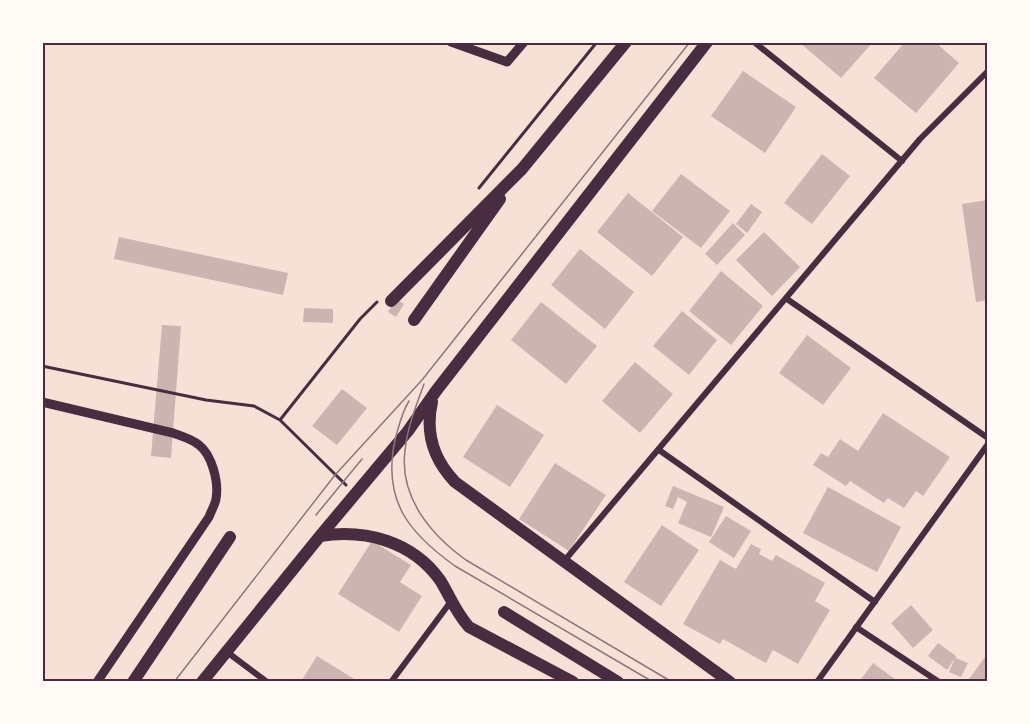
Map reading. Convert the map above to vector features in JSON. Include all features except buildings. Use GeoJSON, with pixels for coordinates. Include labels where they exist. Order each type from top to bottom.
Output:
{"type":"FeatureCollection","features":[{"type":"Feature","properties":{"kind":"main road"},"geometry":{"type":"LineString","coordinates":[[414,320],[522,169],[626,42]]}},
{"type":"Feature","properties":{"kind":"main road"},"geometry":{"type":"LineString","coordinates":[[202,682],[408,431],[436,391],[707,42]]}},
{"type":"Feature","properties":{"kind":"main road"},"geometry":{"type":"LineString","coordinates":[[391,302],[522,169]]}},
{"type":"Feature","properties":{"kind":"main road"},"geometry":{"type":"LineString","coordinates":[[436,391],[429,412],[432,445],[441,465],[455,482],[730,682]]}},
{"type":"Feature","properties":{"kind":"main road"},"geometry":{"type":"LineString","coordinates":[[320,536],[357,533],[393,543],[425,563],[438,577],[469,627],[573,682]]}},
{"type":"Feature","properties":{"kind":"main road"},"geometry":{"type":"LineString","coordinates":[[133,682],[230,537]]}},
{"type":"Feature","properties":{"kind":"main road"},"geometry":{"type":"LineString","coordinates":[[504,612],[618,682]]}},
{"type":"Feature","properties":{"kind":"street"},"geometry":{"type":"LineString","coordinates":[[451,42],[507,62],[524,42]]}},
{"type":"Feature","properties":{"kind":"street"},"geometry":{"type":"LineString","coordinates":[[754,42],[902,161]]}},
{"type":"Feature","properties":{"kind":"street"},"geometry":{"type":"LineString","coordinates":[[565,560],[920,140],[988,71]]}},
{"type":"Feature","properties":{"kind":"street"},"geometry":{"type":"LineString","coordinates":[[787,299],[988,438]]}},
{"type":"Feature","properties":{"kind":"street"},"geometry":{"type":"LineString","coordinates":[[42,402],[172,433],[192,441],[200,446],[210,458],[214,477],[216,498],[209,517],[97,682]]}},
{"type":"Feature","properties":{"kind":"street"},"geometry":{"type":"LineString","coordinates":[[817,682],[988,444]]}},
{"type":"Feature","properties":{"kind":"street"},"geometry":{"type":"LineString","coordinates":[[659,450],[875,602]]}},
{"type":"Feature","properties":{"kind":"street"},"geometry":{"type":"LineString","coordinates":[[391,682],[452,600]]}},
{"type":"Feature","properties":{"kind":"street"},"geometry":{"type":"LineString","coordinates":[[856,627],[939,682]]}},
{"type":"Feature","properties":{"kind":"street"},"geometry":{"type":"LineString","coordinates":[[227,652],[267,682]]}},
{"type":"Feature","properties":{"kind":"path"},"geometry":{"type":"LineString","coordinates":[[42,366],[206,400],[254,406],[280,420]]}},
{"type":"Feature","properties":{"kind":"tram line"},"geometry":{"type":"LineString","coordinates":[[174,682],[335,475],[422,380],[690,42]]}},
{"type":"Feature","properties":{"kind":"tram line"},"geometry":{"type":"LineString","coordinates":[[424,384],[412,417],[404,468],[412,499],[430,527],[466,560],[672,682]]}},
{"type":"Feature","properties":{"kind":"tram line"},"geometry":{"type":"LineString","coordinates":[[409,401],[402,415],[395,440],[392,481],[396,498],[412,528],[455,566],[653,682]]}},
{"type":"Feature","properties":{"kind":"tram line"},"geometry":{"type":"LineString","coordinates":[[316,515],[362,459]]}}]}
